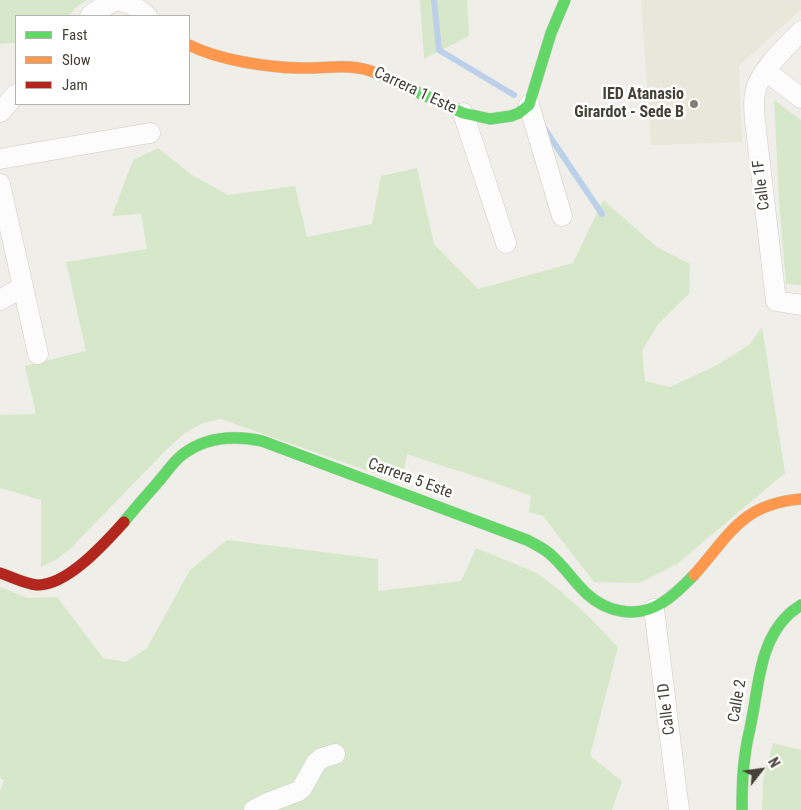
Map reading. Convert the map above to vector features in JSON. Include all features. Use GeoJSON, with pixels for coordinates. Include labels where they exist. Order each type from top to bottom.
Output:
{"type":"FeatureCollection","features":[{"type":"Feature","properties":{"kind":"street"},"geometry":{"type":"LineString","coordinates":[[91,15],[117,0],[146,10]]}},
{"type":"Feature","properties":{"kind":"street"},"geometry":{"type":"LineString","coordinates":[[562,216],[529,105],[552,33],[565,0]]}},
{"type":"Feature","properties":{"kind":"street","name":"Calle 1F"},"geometry":{"type":"LineString","coordinates":[[801,31],[766,71],[755,90],[755,121],[776,301],[801,305]]}},
{"type":"Feature","properties":{"kind":"street","name":"Carrera 1 Este"},"geometry":{"type":"LineString","coordinates":[[190,46],[228,58],[269,66],[300,68],[348,66],[366,69],[463,113],[490,119],[511,116],[519,113],[529,105]]}},
{"type":"Feature","properties":{"kind":"street"},"geometry":{"type":"LineString","coordinates":[[766,71],[801,98]]}},
{"type":"Feature","properties":{"kind":"street"},"geometry":{"type":"LineString","coordinates":[[0,112],[15,95]]}},
{"type":"Feature","properties":{"kind":"street"},"geometry":{"type":"LineString","coordinates":[[463,113],[506,243]]}},
{"type":"Feature","properties":{"kind":"street"},"geometry":{"type":"LineString","coordinates":[[0,159],[150,133]]}},
{"type":"Feature","properties":{"kind":"street"},"geometry":{"type":"LineString","coordinates":[[0,184],[38,354]]}},
{"type":"Feature","properties":{"kind":"street"},"geometry":{"type":"LineString","coordinates":[[0,300],[23,287]]}},
{"type":"Feature","properties":{"kind":"street","name":"Carrera 5 Este"},"geometry":{"type":"LineString","coordinates":[[0,573],[38,585],[53,582],[67,575],[84,563],[122,524],[180,456],[201,444],[225,437],[250,438],[262,441],[527,540],[542,547],[557,560],[589,596],[598,603],[608,608],[630,613],[641,613],[654,609],[681,589],[735,526],[746,517],[772,504],[801,498]]}},
{"type":"Feature","properties":{"kind":"street","name":"Calle 2"},"geometry":{"type":"LineString","coordinates":[[742,810],[743,770],[759,674],[772,637],[783,620],[798,607]]}},
{"type":"Feature","properties":{"kind":"street","name":"Calle 1D"},"geometry":{"type":"LineString","coordinates":[[654,609],[679,810]]}},
{"type":"Feature","properties":{"kind":"street"},"geometry":{"type":"LineString","coordinates":[[254,810],[299,791],[316,763],[322,758],[335,754]]}},
{"type":"Feature","properties":{"kind":"shaded area","name":"IED Atanasio Girardot - Sede B"},"geometry":{"type":"Polygon","coordinates":[[[641,0],[801,0],[801,9],[739,66],[742,142],[651,145],[641,0]]]}},
{"type":"Feature","properties":{"kind":"green space"},"geometry":{"type":"Polygon","coordinates":[[[0,0],[87,0],[75,8],[70,15],[15,15],[15,43],[0,44],[0,0]]]}},
{"type":"Feature","properties":{"kind":"green space"},"geometry":{"type":"Polygon","coordinates":[[[420,0],[467,0],[469,36],[424,59],[420,0]]]}},
{"type":"Feature","properties":{"kind":"green space"},"geometry":{"type":"Polygon","coordinates":[[[774,100],[801,120],[801,285],[786,284],[779,201],[774,100]]]}},
{"type":"Feature","properties":{"kind":"green space"},"geometry":{"type":"Polygon","coordinates":[[[158,148],[192,175],[228,195],[295,186],[307,237],[372,224],[381,176],[417,168],[434,244],[478,289],[573,263],[603,200],[657,247],[690,264],[689,294],[658,324],[642,351],[645,381],[670,387],[717,365],[749,345],[762,327],[785,473],[677,564],[639,583],[594,582],[543,516],[529,512],[531,496],[407,454],[402,483],[221,419],[203,423],[185,433],[167,449],[71,548],[57,559],[41,567],[41,500],[0,488],[0,415],[36,414],[25,366],[86,351],[66,262],[147,249],[141,214],[112,216],[133,160],[158,148]]]}},
{"type":"Feature","properties":{"kind":"green space"},"geometry":{"type":"Polygon","coordinates":[[[227,540],[378,559],[378,591],[461,581],[476,548],[537,573],[563,593],[618,647],[590,756],[622,781],[612,810],[0,810],[0,791],[4,780],[0,778],[0,587],[28,598],[57,597],[103,658],[126,662],[147,648],[190,570],[227,540]]]}},
{"type":"Feature","properties":{"kind":"green space"},"geometry":{"type":"Polygon","coordinates":[[[773,743],[801,750],[801,810],[762,810],[763,780],[773,743]]]}},
{"type":"Feature","properties":{"kind":"waterway"},"geometry":{"type":"LineString","coordinates":[[434,0],[439,50],[514,95]]}},
{"type":"Feature","properties":{"kind":"waterway"},"geometry":{"type":"LineString","coordinates":[[544,128],[602,214]]}},
{"type":"Feature","properties":{"kind":"traffic: fast"},"geometry":{"type":"LineString","coordinates":[[376,73],[463,113],[490,119],[519,113],[529,105],[551,33],[565,0]]}},
{"type":"Feature","properties":{"kind":"traffic: fast"},"geometry":{"type":"LineString","coordinates":[[124,522],[182,455],[200,444],[210,441],[241,438],[262,441],[527,540],[550,554],[591,597],[612,609],[632,612],[652,608],[679,590],[694,575]]}},
{"type":"Feature","properties":{"kind":"traffic: fast"},"geometry":{"type":"LineString","coordinates":[[742,810],[746,751],[762,663],[766,650],[779,625],[801,605]]}},
{"type":"Feature","properties":{"kind":"traffic: slow"},"geometry":{"type":"LineString","coordinates":[[190,45],[228,59],[257,64],[299,68],[348,67],[376,73]]}},
{"type":"Feature","properties":{"kind":"traffic: slow"},"geometry":{"type":"LineString","coordinates":[[694,575],[738,524],[750,515],[764,507],[801,499]]}},
{"type":"Feature","properties":{"kind":"traffic: jam"},"geometry":{"type":"LineString","coordinates":[[0,573],[37,585],[61,579],[85,562],[124,522]]}},
{"type":"Feature","properties":{"kind":"place","name":"IED Atanasio Girardot - Sede B"},"geometry":{"type":"Point","coordinates":[694,104]}}]}
